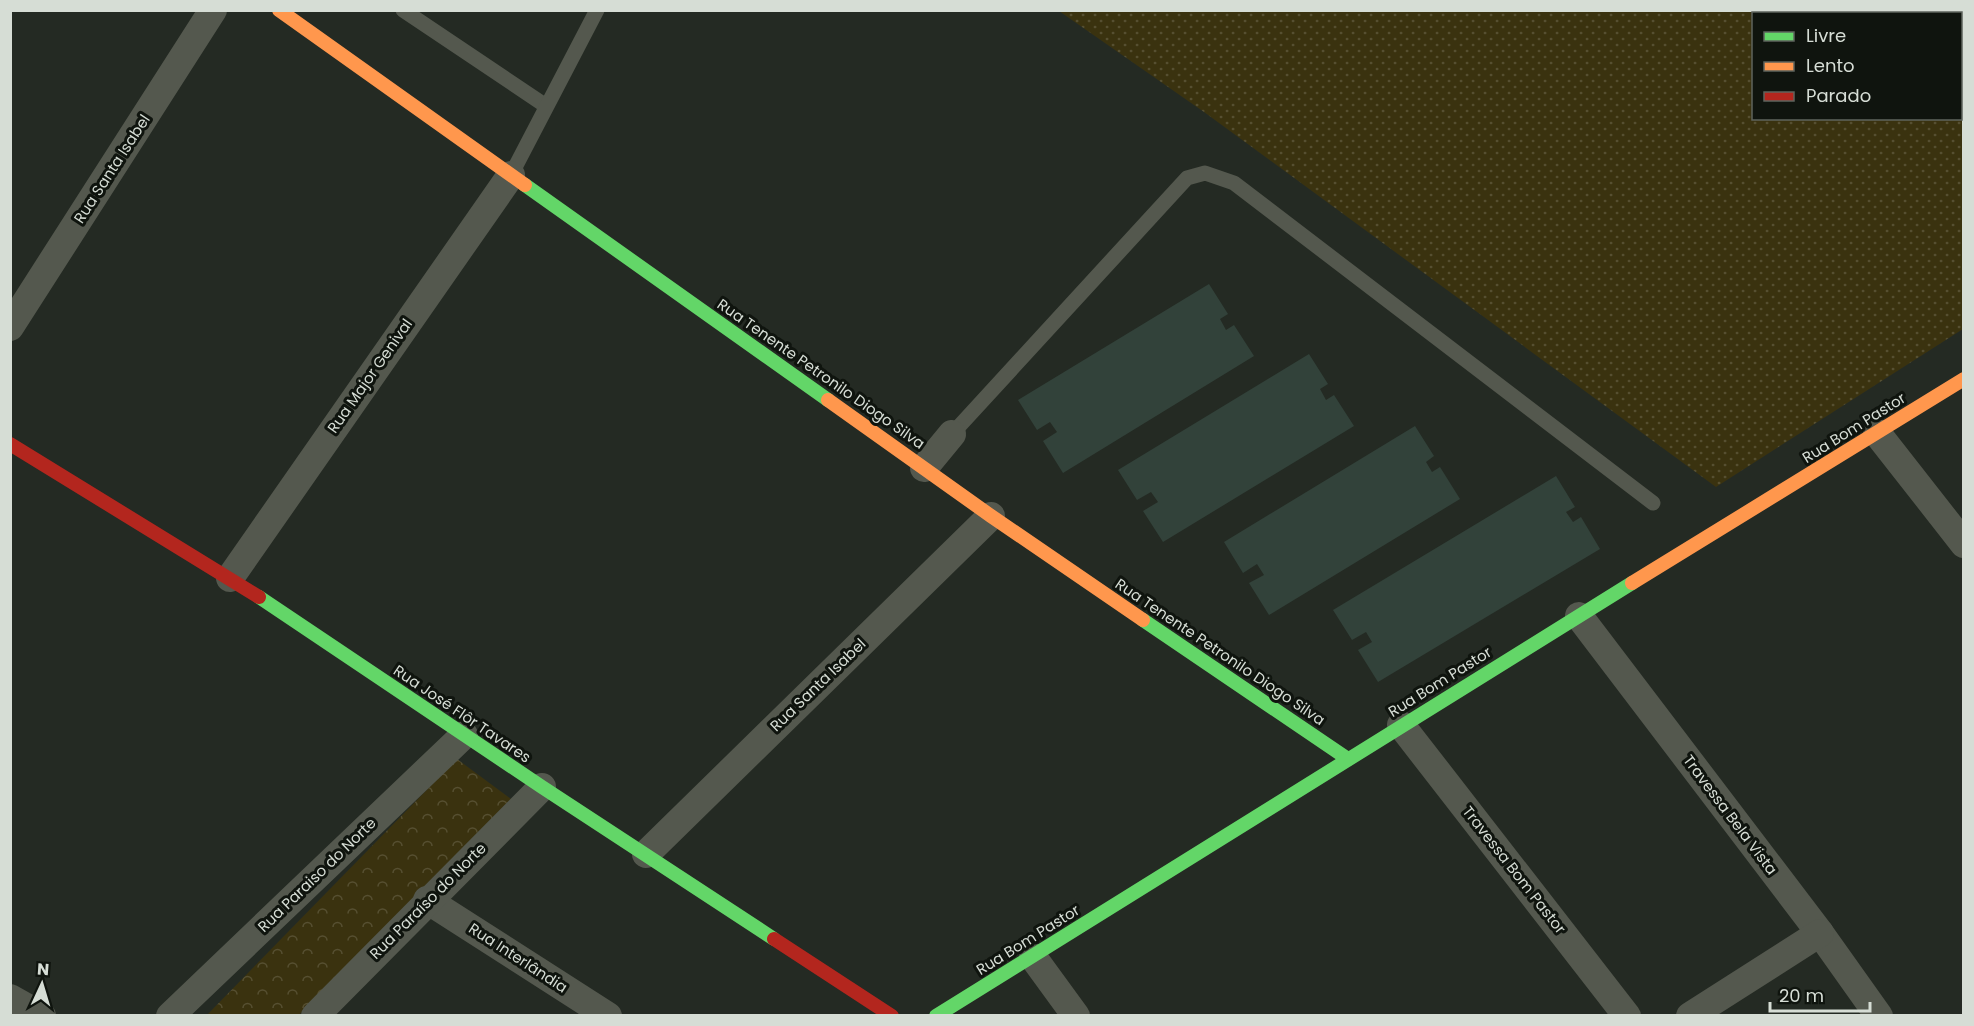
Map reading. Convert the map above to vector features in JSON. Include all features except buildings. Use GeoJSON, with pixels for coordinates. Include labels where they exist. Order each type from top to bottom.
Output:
{"type":"FeatureCollection","features":[{"type":"Feature","properties":{"kind":"street","name":"Rua Santa Isabel"},"geometry":{"type":"LineString","coordinates":[[10,327],[213,10]]}},
{"type":"Feature","properties":{"kind":"street","name":"Rua Tenente Petronilo Diogo Silva"},"geometry":{"type":"LineString","coordinates":[[279,10],[991,516],[1348,759]]}},
{"type":"Feature","properties":{"kind":"street","name":"Rua Major Genival"},"geometry":{"type":"LineString","coordinates":[[230,578],[511,175]]}},
{"type":"Feature","properties":{"kind":"street","name":"Rua Bom Pastor"},"geometry":{"type":"LineString","coordinates":[[936,1016],[1401,725],[1964,380]]}},
{"type":"Feature","properties":{"kind":"street"},"geometry":{"type":"LineString","coordinates":[[1877,433],[1964,544]]}},
{"type":"Feature","properties":{"kind":"street"},"geometry":{"type":"LineString","coordinates":[[924,468],[952,434]]}},
{"type":"Feature","properties":{"kind":"street","name":"Rua José Flôr Tavares"},"geometry":{"type":"LineString","coordinates":[[10,444],[230,578],[542,787],[892,1016]]}},
{"type":"Feature","properties":{"kind":"street","name":"Rua Santa Isabel"},"geometry":{"type":"LineString","coordinates":[[646,854],[991,516]]}},
{"type":"Feature","properties":{"kind":"street","name":"Travessa Bela Vista"},"geometry":{"type":"LineString","coordinates":[[1579,616],[1820,933],[1879,1016]]}},
{"type":"Feature","properties":{"kind":"street","name":"Travessa Bom Pastor"},"geometry":{"type":"LineString","coordinates":[[1401,725],[1627,1016]]}},
{"type":"Feature","properties":{"kind":"street","name":"Rua Paraiso do Norte"},"geometry":{"type":"LineString","coordinates":[[170,1016],[464,735]]}},
{"type":"Feature","properties":{"kind":"street","name":"Rua Paraíso do Norte"},"geometry":{"type":"LineString","coordinates":[[322,1013],[427,900],[542,787]]}},
{"type":"Feature","properties":{"kind":"street","name":"Rua Interlândia"},"geometry":{"type":"LineString","coordinates":[[427,900],[608,1016]]}},
{"type":"Feature","properties":{"kind":"street"},"geometry":{"type":"LineString","coordinates":[[1690,1016],[1820,933]]}},
{"type":"Feature","properties":{"kind":"street"},"geometry":{"type":"LineString","coordinates":[[1033,957],[1076,1016]]}},
{"type":"Feature","properties":{"kind":"street"},"geometry":{"type":"LineString","coordinates":[[10,998],[42,1016]]}},
{"type":"Feature","properties":{"kind":"lane"},"geometry":{"type":"LineString","coordinates":[[404,10],[425,16],[546,106]]}},
{"type":"Feature","properties":{"kind":"lane"},"geometry":{"type":"LineString","coordinates":[[511,175],[597,10]]}},
{"type":"Feature","properties":{"kind":"lane"},"geometry":{"type":"LineString","coordinates":[[952,434],[1187,178],[1205,173],[1234,183],[1653,503]]}},
{"type":"Feature","properties":{"kind":"green space"},"geometry":{"type":"Polygon","coordinates":[[[1059,11],[1934,11],[1936,12],[1752,12],[1752,120],[1962,120],[1962,30],[1963,329],[1716,487],[1204,112],[1059,11]]]}},
{"type":"Feature","properties":{"kind":"green space"},"geometry":{"type":"Polygon","coordinates":[[[457,759],[511,799],[299,1015],[206,1016],[457,759]]]}},
{"type":"Feature","properties":{"kind":"traffic: fast"},"geometry":{"type":"LineString","coordinates":[[525,185],[828,400]]}},
{"type":"Feature","properties":{"kind":"traffic: fast"},"geometry":{"type":"LineString","coordinates":[[936,1016],[1632,583]]}},
{"type":"Feature","properties":{"kind":"traffic: fast"},"geometry":{"type":"LineString","coordinates":[[259,597],[774,939]]}},
{"type":"Feature","properties":{"kind":"traffic: fast"},"geometry":{"type":"LineString","coordinates":[[1143,620],[1348,759]]}},
{"type":"Feature","properties":{"kind":"traffic: slow"},"geometry":{"type":"LineString","coordinates":[[279,10],[525,185]]}},
{"type":"Feature","properties":{"kind":"traffic: slow"},"geometry":{"type":"LineString","coordinates":[[1632,583],[1964,379]]}},
{"type":"Feature","properties":{"kind":"traffic: slow"},"geometry":{"type":"LineString","coordinates":[[828,400],[1143,620]]}},
{"type":"Feature","properties":{"kind":"traffic: jam"},"geometry":{"type":"LineString","coordinates":[[10,444],[259,597]]}},
{"type":"Feature","properties":{"kind":"traffic: jam"},"geometry":{"type":"LineString","coordinates":[[774,939],[892,1016]]}}]}
